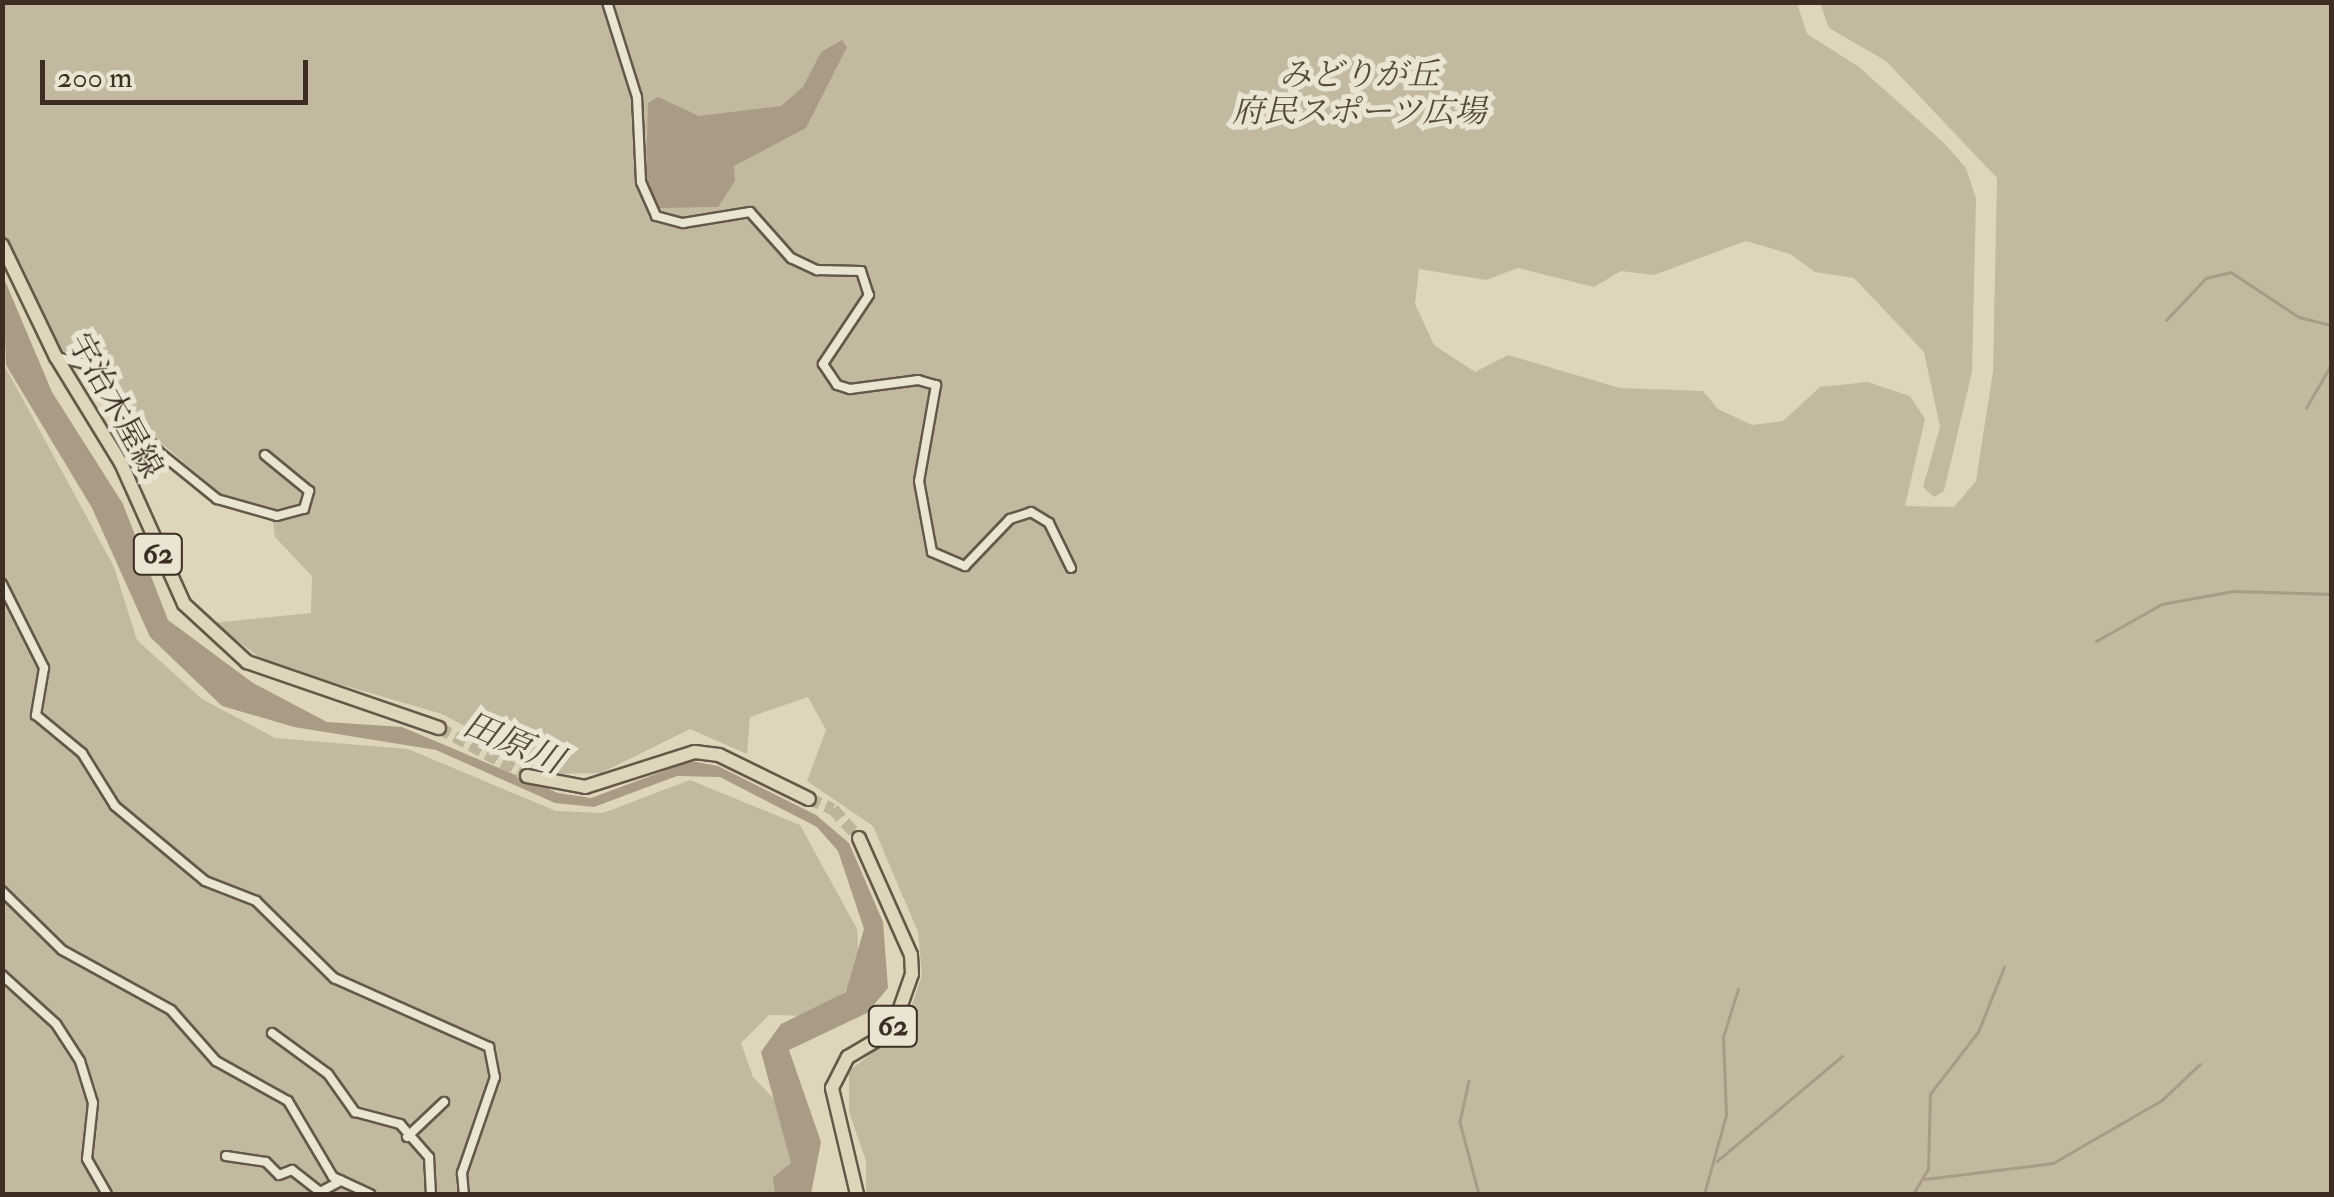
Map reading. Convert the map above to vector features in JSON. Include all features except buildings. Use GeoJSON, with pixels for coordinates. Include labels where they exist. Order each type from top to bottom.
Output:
{"type":"FeatureCollection","features":[{"type":"Feature","properties":{"kind":"main road","name":"宇治木屋線"},"geometry":{"type":"LineString","coordinates":[[2,245],[56,356],[122,462],[169,582],[215,637],[281,678],[439,728]]}},
{"type":"Feature","properties":{"kind":"main road"},"geometry":{"type":"LineString","coordinates":[[527,776],[585,787],[694,752],[809,799]]}},
{"type":"Feature","properties":{"kind":"main road","name":"62"},"geometry":{"type":"LineString","coordinates":[[857,1194],[832,1088],[848,1057],[892,1030],[912,974],[911,954],[859,838]]}},
{"type":"Feature","properties":{"kind":"street"},"geometry":{"type":"LineString","coordinates":[[607,2],[637,97],[641,182],[656,216],[683,223],[750,212],[790,258],[817,270],[861,272],[869,294],[824,364],[837,386],[850,390],[918,380],[936,385],[919,482],[932,552],[965,566],[1010,519],[1030,512],[1049,524],[1071,568]]}},
{"type":"Feature","properties":{"kind":"street"},"geometry":{"type":"LineString","coordinates":[[56,356],[83,363],[159,452],[217,499],[277,516],[304,510],[309,491],[265,454]]}},
{"type":"Feature","properties":{"kind":"street"},"geometry":{"type":"LineString","coordinates":[[2,584],[44,668],[36,715],[89,761],[115,806],[205,881],[256,900],[334,978],[489,1047],[495,1077],[462,1173],[464,1194]]}},
{"type":"Feature","properties":{"kind":"street"},"geometry":{"type":"LineString","coordinates":[[2,891],[62,950],[171,1010],[216,1061],[288,1100],[341,1181],[370,1194]]}},
{"type":"Feature","properties":{"kind":"street"},"geometry":{"type":"LineString","coordinates":[[2,976],[56,1024],[80,1062],[93,1103],[88,1160],[107,1194]]}},
{"type":"Feature","properties":{"kind":"street"},"geometry":{"type":"LineString","coordinates":[[272,1032],[328,1074],[355,1112],[392,1118],[429,1156],[431,1194]]}},
{"type":"Feature","properties":{"kind":"street"},"geometry":{"type":"LineString","coordinates":[[408,1137],[444,1102]]}},
{"type":"Feature","properties":{"kind":"street"},"geometry":{"type":"LineString","coordinates":[[226,1156],[266,1162],[279,1175],[292,1170],[320,1192],[341,1181]]}},
{"type":"Feature","properties":{"kind":"green space","name":"みどりが丘 府民スポーツ広場"},"geometry":{"type":"Polygon","coordinates":[[[3,3],[1797,3],[1807,34],[1859,67],[1945,144],[1966,168],[1976,198],[1972,372],[1944,491],[1934,497],[1923,487],[1940,427],[1924,352],[1854,278],[1815,272],[1790,254],[1746,241],[1654,275],[1621,271],[1594,287],[1518,268],[1486,280],[1419,269],[1415,304],[1434,345],[1475,372],[1508,355],[1620,388],[1703,391],[1718,409],[1752,425],[1783,421],[1820,387],[1868,382],[1910,396],[1925,419],[1905,506],[1954,507],[1976,481],[1993,371],[1997,178],[1886,61],[1829,28],[1820,3],[2331,3],[2331,1194],[866,1194],[866,1161],[849,1112],[849,1071],[904,1028],[922,975],[918,932],[873,826],[807,781],[826,730],[808,697],[750,717],[747,754],[690,729],[601,773],[556,774],[442,714],[267,663],[213,623],[311,613],[312,576],[275,537],[272,513],[225,498],[158,440],[100,368],[60,351],[3,232],[3,3]]]}},
{"type":"Feature","properties":{"kind":"green space"},"geometry":{"type":"Polygon","coordinates":[[[2,361],[114,567],[137,640],[202,699],[275,738],[408,749],[556,811],[603,813],[690,780],[800,825],[857,929],[860,978],[818,1016],[769,1015],[741,1043],[753,1077],[795,1121],[790,1194],[3,1194],[2,361]]]}},
{"type":"Feature","properties":{"kind":"shaded area"},"geometry":{"type":"Polygon","coordinates":[[[842,40],[847,47],[806,128],[734,166],[735,181],[718,207],[656,208],[646,178],[648,103],[658,97],[699,116],[781,106],[803,87],[821,52],[842,40]]]}},
{"type":"Feature","properties":{"kind":"shaded area"},"geometry":{"type":"Polygon","coordinates":[[[3,276],[52,392],[123,504],[168,620],[253,683],[327,722],[402,727],[558,793],[591,798],[691,761],[718,766],[816,815],[849,843],[883,922],[888,988],[867,1013],[789,1050],[821,1142],[811,1194],[775,1194],[773,1177],[791,1163],[761,1052],[781,1024],[846,992],[864,929],[838,851],[817,827],[720,777],[677,776],[594,807],[555,803],[436,750],[294,727],[222,706],[150,637],[92,508],[6,365],[3,276]]]}},
{"type":"Feature","properties":{"kind":"waterway"},"geometry":{"type":"LineString","coordinates":[[2166,320],[2206,278],[2231,272],[2299,317],[2332,325]]}},
{"type":"Feature","properties":{"kind":"waterway"},"geometry":{"type":"LineString","coordinates":[[2306,408],[2332,363]]}},
{"type":"Feature","properties":{"kind":"waterway"},"geometry":{"type":"LineString","coordinates":[[2096,641],[2162,604],[2233,591],[2332,594]]}},
{"type":"Feature","properties":{"kind":"waterway"},"geometry":{"type":"LineString","coordinates":[[1913,1194],[1928,1169],[1930,1094],[1978,1032],[2004,967]]}},
{"type":"Feature","properties":{"kind":"waterway"},"geometry":{"type":"LineString","coordinates":[[1704,1194],[1726,1115],[1723,1037],[1738,989]]}},
{"type":"Feature","properties":{"kind":"waterway"},"geometry":{"type":"LineString","coordinates":[[1717,1161],[1842,1056]]}},
{"type":"Feature","properties":{"kind":"waterway"},"geometry":{"type":"LineString","coordinates":[[1925,1179],[2053,1163],[2162,1100],[2200,1064]]}},
{"type":"Feature","properties":{"kind":"waterway"},"geometry":{"type":"LineString","coordinates":[[1469,1081],[1460,1122],[1479,1194]]}},
{"type":"Feature","properties":{"kind":"tunnel"},"geometry":{"type":"LineString","coordinates":[[439,728],[527,776]]}},
{"type":"Feature","properties":{"kind":"tunnel"},"geometry":{"type":"LineString","coordinates":[[809,799],[833,809],[859,838]]}},
{"type":"Feature","properties":{"kind":"water label","name":"田原川"},"geometry":{"type":"Point","coordinates":[513,743]}}]}
